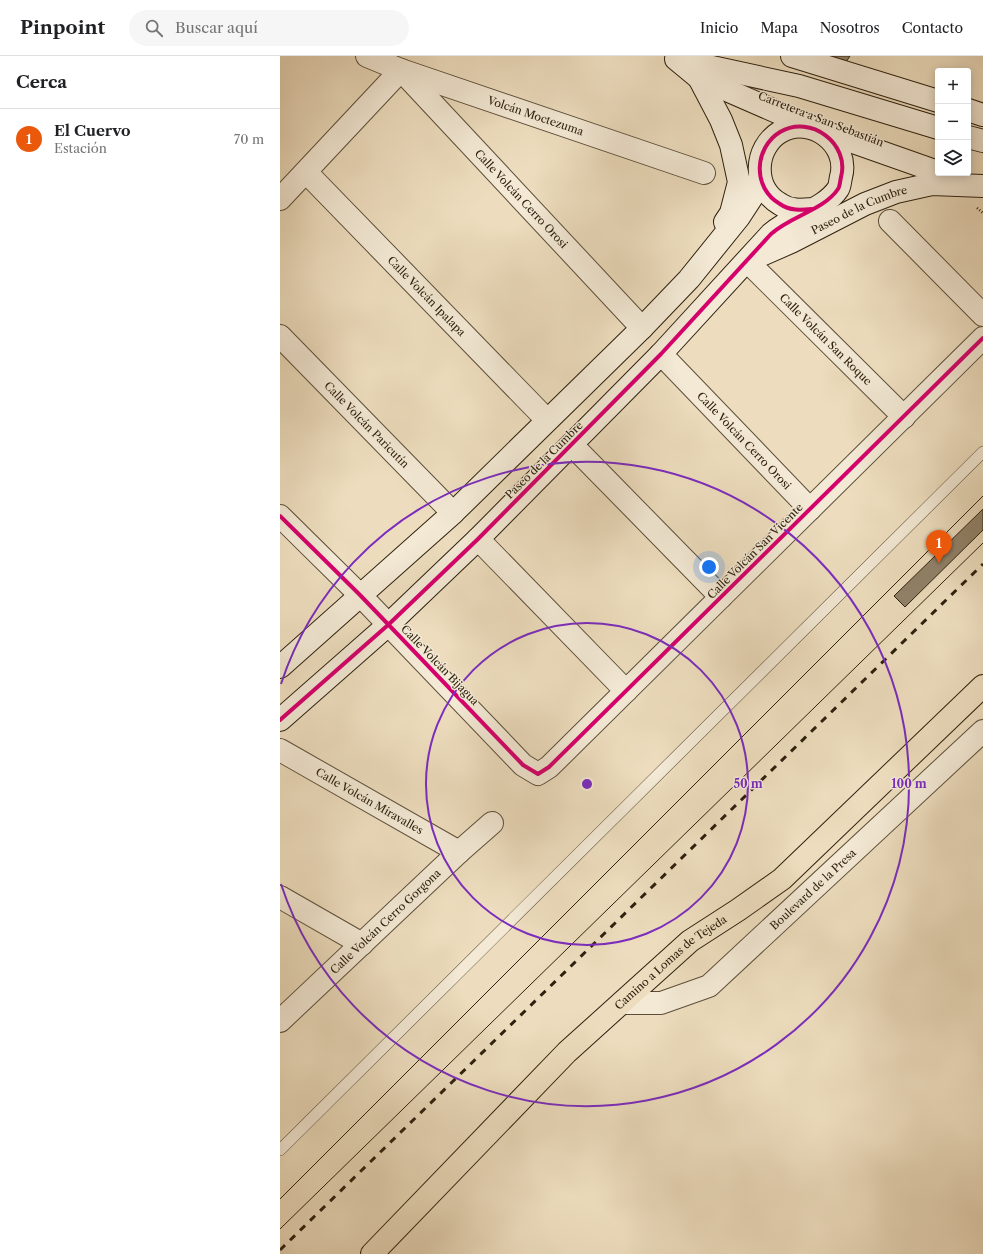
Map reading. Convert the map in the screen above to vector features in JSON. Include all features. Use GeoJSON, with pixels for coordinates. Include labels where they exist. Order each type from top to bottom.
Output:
{"type":"FeatureCollection","features":[{"type":"Feature","properties":{"kind":"main road","name":"Camino a Lomas de Tejeda"},"geometry":{"type":"LineString","coordinates":[[372,1254],[567,1052],[690,941],[738,910],[782,878],[983,686]]}},
{"type":"Feature","properties":{"kind":"street","name":"Volcán Moctezuma"},"geometry":{"type":"LineString","coordinates":[[367,56],[401,70],[704,173]]}},
{"type":"Feature","properties":{"kind":"street"},"geometry":{"type":"LineString","coordinates":[[792,56],[935,100]]}},
{"type":"Feature","properties":{"kind":"street","name":"Carretera a San Sebastián"},"geometry":{"type":"LineString","coordinates":[[673,57],[698,78],[816,129],[935,172]]}},
{"type":"Feature","properties":{"kind":"street","name":"Carretera a San Sebastián"},"geometry":{"type":"LineString","coordinates":[[673,57],[799,86],[935,127]]}},
{"type":"Feature","properties":{"kind":"street"},"geometry":{"type":"LineString","coordinates":[[280,199],[401,70]]}},
{"type":"Feature","properties":{"kind":"street","name":"Calle Volcán Cerro Orosi"},"geometry":{"type":"LineString","coordinates":[[401,70],[642,328]]}},
{"type":"Feature","properties":{"kind":"street","name":"Paseo de la Cumbre"},"geometry":{"type":"LineString","coordinates":[[698,78],[721,120],[732,145],[739,182],[731,213],[700,266]]}},
{"type":"Feature","properties":{"kind":"street"},"geometry":{"type":"LineString","coordinates":[[971,111],[983,115]]}},
{"type":"Feature","properties":{"kind":"street","name":"Paseo de la Cumbre"},"geometry":{"type":"LineString","coordinates":[[280,720],[388,625],[478,539],[662,354],[771,234],[783,223],[812,209],[828,201],[839,188],[843,170],[840,153],[831,138],[816,129],[801,126],[786,129],[773,137],[764,148],[759,163],[760,178],[767,193],[780,204],[795,210],[812,209]]}},
{"type":"Feature","properties":{"kind":"street"},"geometry":{"type":"LineString","coordinates":[[971,138],[983,141]]}},
{"type":"Feature","properties":{"kind":"street","name":"Calle Volcán Ipalapa"},"geometry":{"type":"LineString","coordinates":[[306,172],[547,420]]}},
{"type":"Feature","properties":{"kind":"street","name":"Carretera a San Sebastián"},"geometry":{"type":"LineString","coordinates":[[948,176],[981,187]]}},
{"type":"Feature","properties":{"kind":"street","name":"Paseo de la Cumbre"},"geometry":{"type":"LineString","coordinates":[[280,667],[453,513],[642,328],[700,266],[739,217],[754,194],[760,178]]}},
{"type":"Feature","properties":{"kind":"street","name":"Paseo de la Cumbre"},"geometry":{"type":"LineString","coordinates":[[747,261],[791,242],[865,204],[896,192],[932,184],[981,187]]}},
{"type":"Feature","properties":{"kind":"street"},"geometry":{"type":"LineString","coordinates":[[890,221],[983,315]]}},
{"type":"Feature","properties":{"kind":"street","name":"Calle Volcán San Roque"},"geometry":{"type":"LineString","coordinates":[[747,261],[904,417]]}},
{"type":"Feature","properties":{"kind":"street","name":"Calle Volcán Paricutín"},"geometry":{"type":"LineString","coordinates":[[280,336],[453,513]]}},
{"type":"Feature","properties":{"kind":"street","name":"Calle Volcán San Vicente"},"geometry":{"type":"LineString","coordinates":[[538,774],[549,767],[983,338]]}},
{"type":"Feature","properties":{"kind":"street","name":"Calle Volcán Cerro Orosi"},"geometry":{"type":"LineString","coordinates":[[662,354],[810,509]]}},
{"type":"Feature","properties":{"kind":"street"},"geometry":{"type":"LineString","coordinates":[[572,445],[721,597]]}},
{"type":"Feature","properties":{"kind":"street","name":"Calle Volcán Bijagua"},"geometry":{"type":"LineString","coordinates":[[280,516],[360,596],[523,765],[538,774]]}},
{"type":"Feature","properties":{"kind":"street"},"geometry":{"type":"LineString","coordinates":[[478,539],[626,691]]}},
{"type":"Feature","properties":{"kind":"street","name":"Boulevard de la Presa"},"geometry":{"type":"LineString","coordinates":[[622,1003],[661,1003],[709,986],[983,731]]}},
{"type":"Feature","properties":{"kind":"street","name":"Calle Volcán Miravalles"},"geometry":{"type":"LineString","coordinates":[[280,750],[459,852]]}},
{"type":"Feature","properties":{"kind":"street","name":"Calle Volcán Cerro Gorgona"},"geometry":{"type":"LineString","coordinates":[[280,1021],[459,852],[492,823]]}},
{"type":"Feature","properties":{"kind":"street"},"geometry":{"type":"LineString","coordinates":[[280,897],[362,944]]}},
{"type":"Feature","properties":{"kind":"lane"},"geometry":{"type":"LineString","coordinates":[[280,1150],[983,452]]}},
{"type":"Feature","properties":{"kind":"building"},"geometry":{"type":"Polygon","coordinates":[[[827,56],[850,56],[846,62],[827,56]]]}},
{"type":"Feature","properties":{"kind":"building"},"geometry":{"type":"Polygon","coordinates":[[[983,509],[983,530],[905,607],[894,596],[983,509]]]}},
{"type":"Feature","properties":{"kind":"tram line"},"geometry":{"type":"LineString","coordinates":[[280,1199],[983,496]]}},
{"type":"Feature","properties":{"kind":"tram line"},"geometry":{"type":"LineString","coordinates":[[280,1229],[983,543]]}},
{"type":"Feature","properties":{"kind":"railway"},"geometry":{"type":"LineString","coordinates":[[280,1250],[983,564]]}},
{"type":"Feature","properties":{"kind":"cycle path"},"geometry":{"type":"LineString","coordinates":[[280,720],[388,625],[478,539],[661,354],[771,234],[788,222],[816,208],[832,196],[838,189],[841,177],[842,165],[840,154],[826,135],[804,127],[792,127],[780,132],[771,139],[765,148],[761,158],[761,178],[771,197],[780,204],[792,209],[812,209]]}},
{"type":"Feature","properties":{"kind":"cycle path"},"geometry":{"type":"LineString","coordinates":[[280,516],[360,595],[523,765],[538,774],[549,767],[983,338]]}},
{"type":"Feature","properties":{"kind":"place","name":"El Cuervo"},"geometry":{"type":"Point","coordinates":[939,563]}}]}
